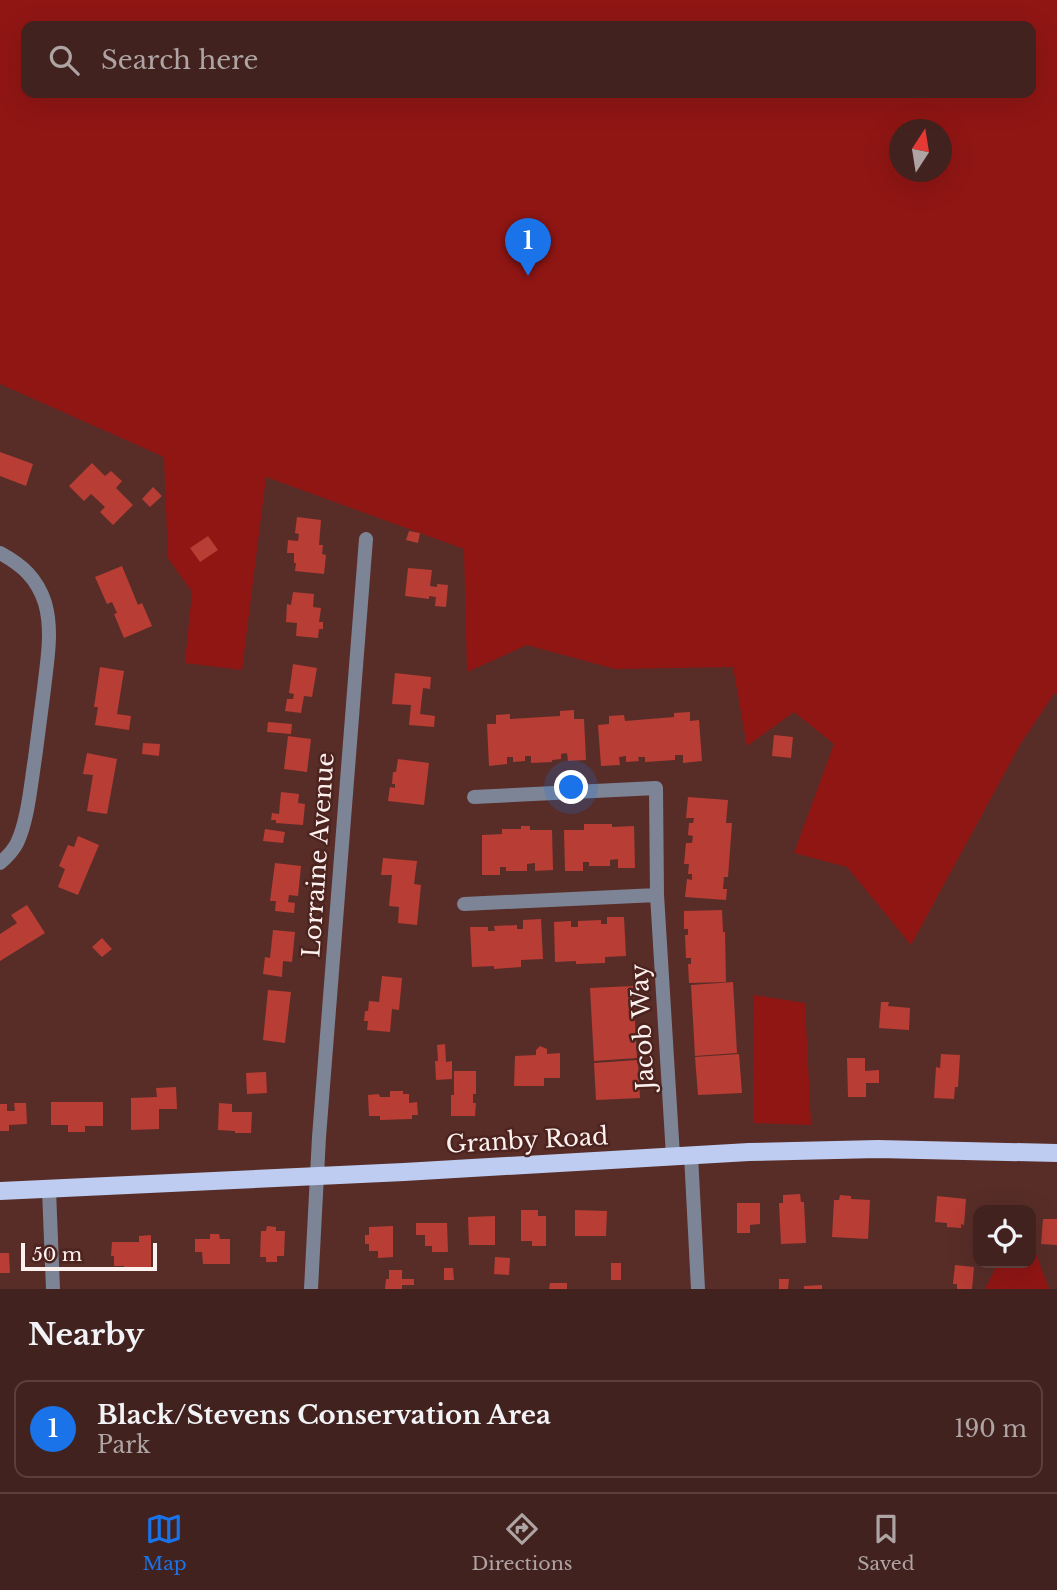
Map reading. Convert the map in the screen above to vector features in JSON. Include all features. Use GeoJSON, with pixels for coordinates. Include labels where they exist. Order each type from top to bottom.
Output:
{"type":"FeatureCollection","features":[{"type":"Feature","properties":{"kind":"main road","name":"Granby Road"},"geometry":{"type":"LineString","coordinates":[[0,1191],[682,1156],[878,1149],[1057,1153]]}},
{"type":"Feature","properties":{"kind":"street","name":"Lorraine Avenue"},"geometry":{"type":"LineString","coordinates":[[311,1289],[318,1137],[366,538]]}},
{"type":"Feature","properties":{"kind":"street"},"geometry":{"type":"LineString","coordinates":[[0,553],[18,563],[37,584],[46,607],[48,646],[30,794],[18,841],[11,854],[0,863]]}},
{"type":"Feature","properties":{"kind":"street","name":"Jacob Way"},"geometry":{"type":"LineString","coordinates":[[474,797],[656,788],[657,895],[682,1156],[698,1289]]}},
{"type":"Feature","properties":{"kind":"street"},"geometry":{"type":"LineString","coordinates":[[464,905],[657,895]]}},
{"type":"Feature","properties":{"kind":"street"},"geometry":{"type":"LineString","coordinates":[[49,1190],[53,1289]]}},
{"type":"Feature","properties":{"kind":"shaded area"},"geometry":{"type":"Polygon","coordinates":[[[0,0],[1057,0],[1057,694],[1054,694],[1021,743],[911,945],[847,867],[794,853],[834,744],[794,712],[747,746],[733,667],[615,669],[527,645],[467,672],[464,549],[266,477],[242,670],[185,663],[192,592],[168,558],[164,457],[0,384],[0,0]]]}},
{"type":"Feature","properties":{"kind":"shaded area"},"geometry":{"type":"Polygon","coordinates":[[[754,995],[805,1003],[811,1125],[753,1123],[754,995]]]}},
{"type":"Feature","properties":{"kind":"shaded area"},"geometry":{"type":"Polygon","coordinates":[[[1036,1254],[1049,1289],[985,1289],[996,1268],[1036,1268],[1036,1254]]]}},
{"type":"Feature","properties":{"kind":"building"},"geometry":{"type":"Polygon","coordinates":[[[0,452],[33,464],[26,486],[0,476],[0,452]]]}},
{"type":"Feature","properties":{"kind":"building"},"geometry":{"type":"Polygon","coordinates":[[[92,463],[105,476],[111,471],[122,481],[116,488],[133,505],[113,525],[100,512],[105,507],[91,494],[84,501],[69,486],[92,463]]]}},
{"type":"Feature","properties":{"kind":"building"},"geometry":{"type":"Polygon","coordinates":[[[153,487],[162,496],[150,507],[142,499],[153,487]]]}},
{"type":"Feature","properties":{"kind":"building"},"geometry":{"type":"Polygon","coordinates":[[[297,517],[321,520],[319,545],[323,545],[322,554],[326,555],[324,574],[295,571],[294,553],[287,553],[288,540],[298,541],[299,534],[295,533],[297,517]]]}},
{"type":"Feature","properties":{"kind":"building"},"geometry":{"type":"Polygon","coordinates":[[[409,531],[420,533],[418,543],[406,540],[409,531]]]}},
{"type":"Feature","properties":{"kind":"building"},"geometry":{"type":"Polygon","coordinates":[[[208,536],[218,550],[200,562],[190,548],[208,536]]]}},
{"type":"Feature","properties":{"kind":"building"},"geometry":{"type":"Polygon","coordinates":[[[122,566],[138,605],[142,603],[152,626],[124,638],[112,602],[107,604],[95,577],[122,566]]]}},
{"type":"Feature","properties":{"kind":"building"},"geometry":{"type":"Polygon","coordinates":[[[408,568],[432,570],[430,586],[448,585],[446,607],[435,606],[436,597],[429,596],[429,599],[405,596],[408,568]]]}},
{"type":"Feature","properties":{"kind":"building"},"geometry":{"type":"Polygon","coordinates":[[[293,592],[314,594],[313,607],[321,608],[319,622],[323,622],[318,638],[296,636],[297,623],[286,622],[287,604],[291,605],[293,592]]]}},
{"type":"Feature","properties":{"kind":"building"},"geometry":{"type":"Polygon","coordinates":[[[293,664],[317,668],[312,697],[304,696],[301,713],[285,711],[287,699],[293,699],[294,694],[289,693],[293,664]]]}},
{"type":"Feature","properties":{"kind":"building"},"geometry":{"type":"Polygon","coordinates":[[[100,667],[124,671],[117,714],[131,716],[129,730],[95,725],[98,707],[94,707],[100,667]]]}},
{"type":"Feature","properties":{"kind":"building"},"geometry":{"type":"Polygon","coordinates":[[[395,673],[431,677],[430,689],[423,688],[420,714],[435,716],[434,727],[409,725],[411,705],[392,704],[395,673]]]}},
{"type":"Feature","properties":{"kind":"building"},"geometry":{"type":"Polygon","coordinates":[[[574,710],[574,719],[584,719],[586,760],[568,761],[567,753],[561,754],[561,759],[552,762],[531,763],[531,756],[525,756],[525,761],[513,762],[513,757],[507,757],[507,764],[489,766],[487,724],[496,724],[496,715],[510,714],[510,719],[560,716],[560,711],[574,710]]]}},
{"type":"Feature","properties":{"kind":"building"},"geometry":{"type":"Polygon","coordinates":[[[690,712],[690,721],[699,720],[702,761],[683,763],[683,755],[675,755],[675,760],[645,762],[645,757],[638,757],[639,761],[626,762],[626,756],[619,757],[620,765],[601,766],[598,725],[609,724],[609,716],[624,715],[625,721],[674,717],[674,713],[690,712]]]}},
{"type":"Feature","properties":{"kind":"building"},"geometry":{"type":"Polygon","coordinates":[[[268,722],[292,724],[291,734],[267,732],[268,722]]]}},
{"type":"Feature","properties":{"kind":"building"},"geometry":{"type":"Polygon","coordinates":[[[774,735],[793,737],[791,758],[772,756],[774,735]]]}},
{"type":"Feature","properties":{"kind":"building"},"geometry":{"type":"Polygon","coordinates":[[[288,736],[311,739],[307,772],[284,769],[288,736]]]}},
{"type":"Feature","properties":{"kind":"building"},"geometry":{"type":"Polygon","coordinates":[[[143,743],[160,744],[159,756],[142,754],[143,743]]]}},
{"type":"Feature","properties":{"kind":"building"},"geometry":{"type":"Polygon","coordinates":[[[87,753],[117,759],[107,814],[87,811],[93,775],[83,774],[87,753]]]}},
{"type":"Feature","properties":{"kind":"building"},"geometry":{"type":"Polygon","coordinates":[[[398,759],[429,763],[424,805],[388,801],[390,787],[395,788],[395,784],[392,784],[393,772],[396,772],[398,759]]]}},
{"type":"Feature","properties":{"kind":"building"},"geometry":{"type":"Polygon","coordinates":[[[281,792],[299,794],[298,803],[305,804],[303,825],[276,823],[276,820],[271,820],[272,813],[279,814],[281,792]]]}},
{"type":"Feature","properties":{"kind":"building"},"geometry":{"type":"Polygon","coordinates":[[[688,797],[728,800],[726,823],[732,823],[728,877],[724,877],[723,889],[727,889],[726,900],[685,897],[687,879],[692,880],[692,874],[688,874],[689,864],[684,864],[686,843],[692,843],[693,836],[688,835],[689,823],[693,823],[694,818],[686,818],[688,797]]]}},
{"type":"Feature","properties":{"kind":"building"},"geometry":{"type":"Polygon","coordinates":[[[584,824],[634,826],[635,868],[618,868],[618,859],[610,860],[610,866],[589,866],[589,862],[583,862],[583,871],[565,871],[564,830],[584,830],[584,824]]]}},
{"type":"Feature","properties":{"kind":"building"},"geometry":{"type":"Polygon","coordinates":[[[521,826],[530,826],[530,830],[552,830],[553,870],[535,871],[535,863],[527,864],[527,871],[506,871],[506,867],[500,867],[500,875],[482,875],[482,835],[502,834],[502,829],[521,829],[521,826]]]}},
{"type":"Feature","properties":{"kind":"building"},"geometry":{"type":"Polygon","coordinates":[[[265,829],[285,832],[283,843],[263,841],[265,829]]]}},
{"type":"Feature","properties":{"kind":"building"},"geometry":{"type":"Polygon","coordinates":[[[78,836],[99,845],[78,895],[58,887],[65,869],[59,866],[68,845],[74,847],[78,836]]]}},
{"type":"Feature","properties":{"kind":"building"},"geometry":{"type":"Polygon","coordinates":[[[383,858],[417,861],[414,884],[421,885],[417,925],[398,923],[399,907],[389,906],[392,875],[381,875],[383,858]]]}},
{"type":"Feature","properties":{"kind":"building"},"geometry":{"type":"Polygon","coordinates":[[[275,863],[301,866],[298,896],[289,895],[288,902],[295,903],[294,913],[275,911],[276,901],[270,901],[275,863]]]}},
{"type":"Feature","properties":{"kind":"building"},"geometry":{"type":"Polygon","coordinates":[[[27,905],[45,933],[0,961],[0,934],[17,923],[11,915],[27,905]]]}},
{"type":"Feature","properties":{"kind":"building"},"geometry":{"type":"Polygon","coordinates":[[[722,910],[726,982],[689,983],[688,964],[691,964],[691,958],[686,958],[685,935],[688,935],[688,929],[684,929],[684,911],[722,910]]]}},
{"type":"Feature","properties":{"kind":"building"},"geometry":{"type":"Polygon","coordinates":[[[607,917],[624,917],[626,956],[605,957],[605,963],[555,962],[554,922],[571,921],[571,927],[578,927],[578,921],[601,920],[601,924],[607,924],[607,917]]]}},
{"type":"Feature","properties":{"kind":"building"},"geometry":{"type":"Polygon","coordinates":[[[541,919],[543,959],[521,960],[521,967],[472,967],[470,927],[488,927],[488,931],[495,931],[494,926],[517,925],[517,929],[523,929],[523,920],[541,919]]]}},
{"type":"Feature","properties":{"kind":"building"},"geometry":{"type":"Polygon","coordinates":[[[273,930],[295,932],[292,962],[283,961],[282,977],[263,974],[265,957],[270,958],[273,930]]]}},
{"type":"Feature","properties":{"kind":"building"},"geometry":{"type":"Polygon","coordinates":[[[102,938],[112,949],[102,957],[92,947],[102,938]]]}},
{"type":"Feature","properties":{"kind":"building"},"geometry":{"type":"Polygon","coordinates":[[[382,976],[402,978],[399,1010],[392,1009],[390,1032],[367,1030],[368,1021],[364,1021],[369,1001],[379,1002],[382,976]]]}},
{"type":"Feature","properties":{"kind":"building"},"geometry":{"type":"Polygon","coordinates":[[[733,982],[737,1053],[695,1056],[691,985],[733,982]]]}},
{"type":"Feature","properties":{"kind":"building"},"geometry":{"type":"Polygon","coordinates":[[[633,986],[637,1058],[594,1061],[590,988],[633,986]]]}},
{"type":"Feature","properties":{"kind":"building"},"geometry":{"type":"Polygon","coordinates":[[[268,990],[291,992],[285,1043],[263,1040],[268,990]]]}},
{"type":"Feature","properties":{"kind":"building"},"geometry":{"type":"Polygon","coordinates":[[[881,1002],[889,1002],[888,1006],[910,1008],[909,1030],[879,1028],[881,1002]]]}},
{"type":"Feature","properties":{"kind":"building"},"geometry":{"type":"Polygon","coordinates":[[[445,1044],[446,1062],[452,1061],[452,1079],[436,1080],[437,1045],[445,1044]]]}},
{"type":"Feature","properties":{"kind":"building"},"geometry":{"type":"Polygon","coordinates":[[[540,1046],[547,1049],[547,1054],[560,1053],[560,1078],[544,1078],[544,1086],[514,1086],[515,1056],[536,1055],[540,1046]]]}},
{"type":"Feature","properties":{"kind":"building"},"geometry":{"type":"Polygon","coordinates":[[[739,1054],[742,1093],[698,1095],[695,1057],[739,1054]]]}},
{"type":"Feature","properties":{"kind":"building"},"geometry":{"type":"Polygon","coordinates":[[[941,1054],[960,1055],[958,1087],[955,1087],[954,1099],[934,1098],[936,1067],[940,1068],[941,1054]]]}},
{"type":"Feature","properties":{"kind":"building"},"geometry":{"type":"Polygon","coordinates":[[[847,1058],[865,1058],[865,1071],[879,1070],[879,1083],[866,1083],[866,1097],[848,1097],[847,1058]]]}},
{"type":"Feature","properties":{"kind":"building"},"geometry":{"type":"Polygon","coordinates":[[[638,1060],[640,1098],[596,1100],[594,1063],[638,1060]]]}},
{"type":"Feature","properties":{"kind":"building"},"geometry":{"type":"Polygon","coordinates":[[[454,1071],[476,1071],[476,1094],[473,1094],[473,1103],[476,1103],[475,1116],[451,1116],[454,1071]]]}},
{"type":"Feature","properties":{"kind":"building"},"geometry":{"type":"Polygon","coordinates":[[[266,1072],[267,1093],[247,1094],[246,1073],[266,1072]]]}},
{"type":"Feature","properties":{"kind":"building"},"geometry":{"type":"Polygon","coordinates":[[[176,1087],[177,1109],[159,1109],[159,1129],[131,1130],[131,1098],[157,1097],[156,1088],[176,1087]]]}},
{"type":"Feature","properties":{"kind":"building"},"geometry":{"type":"Polygon","coordinates":[[[390,1091],[409,1094],[409,1103],[417,1102],[418,1115],[412,1115],[412,1119],[380,1120],[380,1116],[369,1116],[368,1095],[390,1097],[390,1091]]]}},
{"type":"Feature","properties":{"kind":"building"},"geometry":{"type":"Polygon","coordinates":[[[51,1102],[103,1102],[103,1126],[85,1126],[85,1132],[68,1132],[68,1125],[51,1125],[51,1102]]]}},
{"type":"Feature","properties":{"kind":"building"},"geometry":{"type":"Polygon","coordinates":[[[14,1103],[26,1103],[27,1124],[9,1125],[9,1131],[0,1131],[0,1104],[7,1104],[7,1111],[15,1111],[14,1103]]]}},
{"type":"Feature","properties":{"kind":"building"},"geometry":{"type":"Polygon","coordinates":[[[219,1103],[232,1104],[232,1112],[252,1112],[251,1133],[218,1130],[219,1103]]]}},
{"type":"Feature","properties":{"kind":"building"},"geometry":{"type":"Polygon","coordinates":[[[800,1194],[801,1202],[804,1202],[806,1243],[781,1244],[779,1203],[783,1203],[783,1195],[800,1194]]]}},
{"type":"Feature","properties":{"kind":"building"},"geometry":{"type":"Polygon","coordinates":[[[840,1195],[851,1196],[851,1199],[870,1200],[868,1239],[832,1237],[834,1200],[839,1200],[840,1195]]]}},
{"type":"Feature","properties":{"kind":"building"},"geometry":{"type":"Polygon","coordinates":[[[937,1196],[966,1199],[964,1225],[961,1224],[961,1228],[947,1227],[947,1223],[935,1222],[937,1196]]]}},
{"type":"Feature","properties":{"kind":"building"},"geometry":{"type":"Polygon","coordinates":[[[737,1203],[760,1203],[760,1224],[750,1225],[750,1233],[737,1233],[737,1203]]]}},
{"type":"Feature","properties":{"kind":"building"},"geometry":{"type":"Polygon","coordinates":[[[521,1210],[538,1210],[538,1216],[546,1216],[546,1246],[532,1246],[532,1241],[521,1241],[521,1210]]]}},
{"type":"Feature","properties":{"kind":"building"},"geometry":{"type":"Polygon","coordinates":[[[575,1210],[607,1211],[606,1236],[575,1236],[575,1210]]]}},
{"type":"Feature","properties":{"kind":"building"},"geometry":{"type":"Polygon","coordinates":[[[495,1216],[495,1245],[469,1245],[468,1217],[495,1216]]]}},
{"type":"Feature","properties":{"kind":"building"},"geometry":{"type":"Polygon","coordinates":[[[1043,1219],[1057,1219],[1057,1245],[1041,1244],[1043,1219]]]}},
{"type":"Feature","properties":{"kind":"building"},"geometry":{"type":"Polygon","coordinates":[[[416,1223],[447,1223],[448,1252],[432,1252],[432,1246],[425,1246],[425,1235],[416,1235],[416,1223]]]}},
{"type":"Feature","properties":{"kind":"building"},"geometry":{"type":"Polygon","coordinates":[[[267,1226],[276,1227],[276,1231],[285,1231],[284,1256],[277,1256],[277,1262],[266,1262],[266,1257],[260,1257],[261,1231],[266,1231],[267,1226]]]}},
{"type":"Feature","properties":{"kind":"building"},"geometry":{"type":"Polygon","coordinates":[[[393,1226],[393,1257],[378,1258],[378,1251],[369,1251],[369,1244],[365,1244],[365,1235],[369,1235],[369,1227],[393,1226]]]}},
{"type":"Feature","properties":{"kind":"building"},"geometry":{"type":"Polygon","coordinates":[[[210,1234],[219,1234],[220,1239],[230,1239],[230,1264],[203,1264],[202,1252],[195,1252],[195,1239],[210,1239],[210,1234]]]}},
{"type":"Feature","properties":{"kind":"building"},"geometry":{"type":"Polygon","coordinates":[[[151,1235],[151,1269],[124,1270],[124,1266],[114,1266],[114,1256],[111,1256],[112,1242],[139,1242],[139,1236],[151,1235]]]}},
{"type":"Feature","properties":{"kind":"building"},"geometry":{"type":"Polygon","coordinates":[[[0,1253],[9,1253],[10,1273],[0,1273],[0,1253]]]}},
{"type":"Feature","properties":{"kind":"building"},"geometry":{"type":"Polygon","coordinates":[[[495,1257],[510,1258],[509,1275],[494,1274],[495,1257]]]}},
{"type":"Feature","properties":{"kind":"building"},"geometry":{"type":"Polygon","coordinates":[[[611,1263],[621,1263],[621,1280],[611,1280],[611,1263]]]}},
{"type":"Feature","properties":{"kind":"building"},"geometry":{"type":"Polygon","coordinates":[[[955,1265],[974,1268],[972,1289],[957,1289],[957,1284],[953,1284],[955,1265]]]}},
{"type":"Feature","properties":{"kind":"building"},"geometry":{"type":"Polygon","coordinates":[[[444,1268],[453,1268],[454,1280],[444,1280],[444,1268]]]}},
{"type":"Feature","properties":{"kind":"building"},"geometry":{"type":"Polygon","coordinates":[[[389,1270],[402,1270],[402,1279],[414,1279],[414,1285],[402,1285],[402,1289],[385,1289],[389,1270]]]}},
{"type":"Feature","properties":{"kind":"building"},"geometry":{"type":"Polygon","coordinates":[[[779,1279],[789,1279],[788,1289],[779,1289],[779,1279]]]}},
{"type":"Feature","properties":{"kind":"building"},"geometry":{"type":"Polygon","coordinates":[[[550,1283],[567,1283],[567,1289],[549,1289],[550,1283]]]}},
{"type":"Feature","properties":{"kind":"building"},"geometry":{"type":"Polygon","coordinates":[[[822,1285],[822,1289],[804,1289],[804,1286],[822,1285]]]}},
{"type":"Feature","properties":{"kind":"place","name":"Black/Stevens Conservation Area"},"geometry":{"type":"Point","coordinates":[528,276]}}]}
